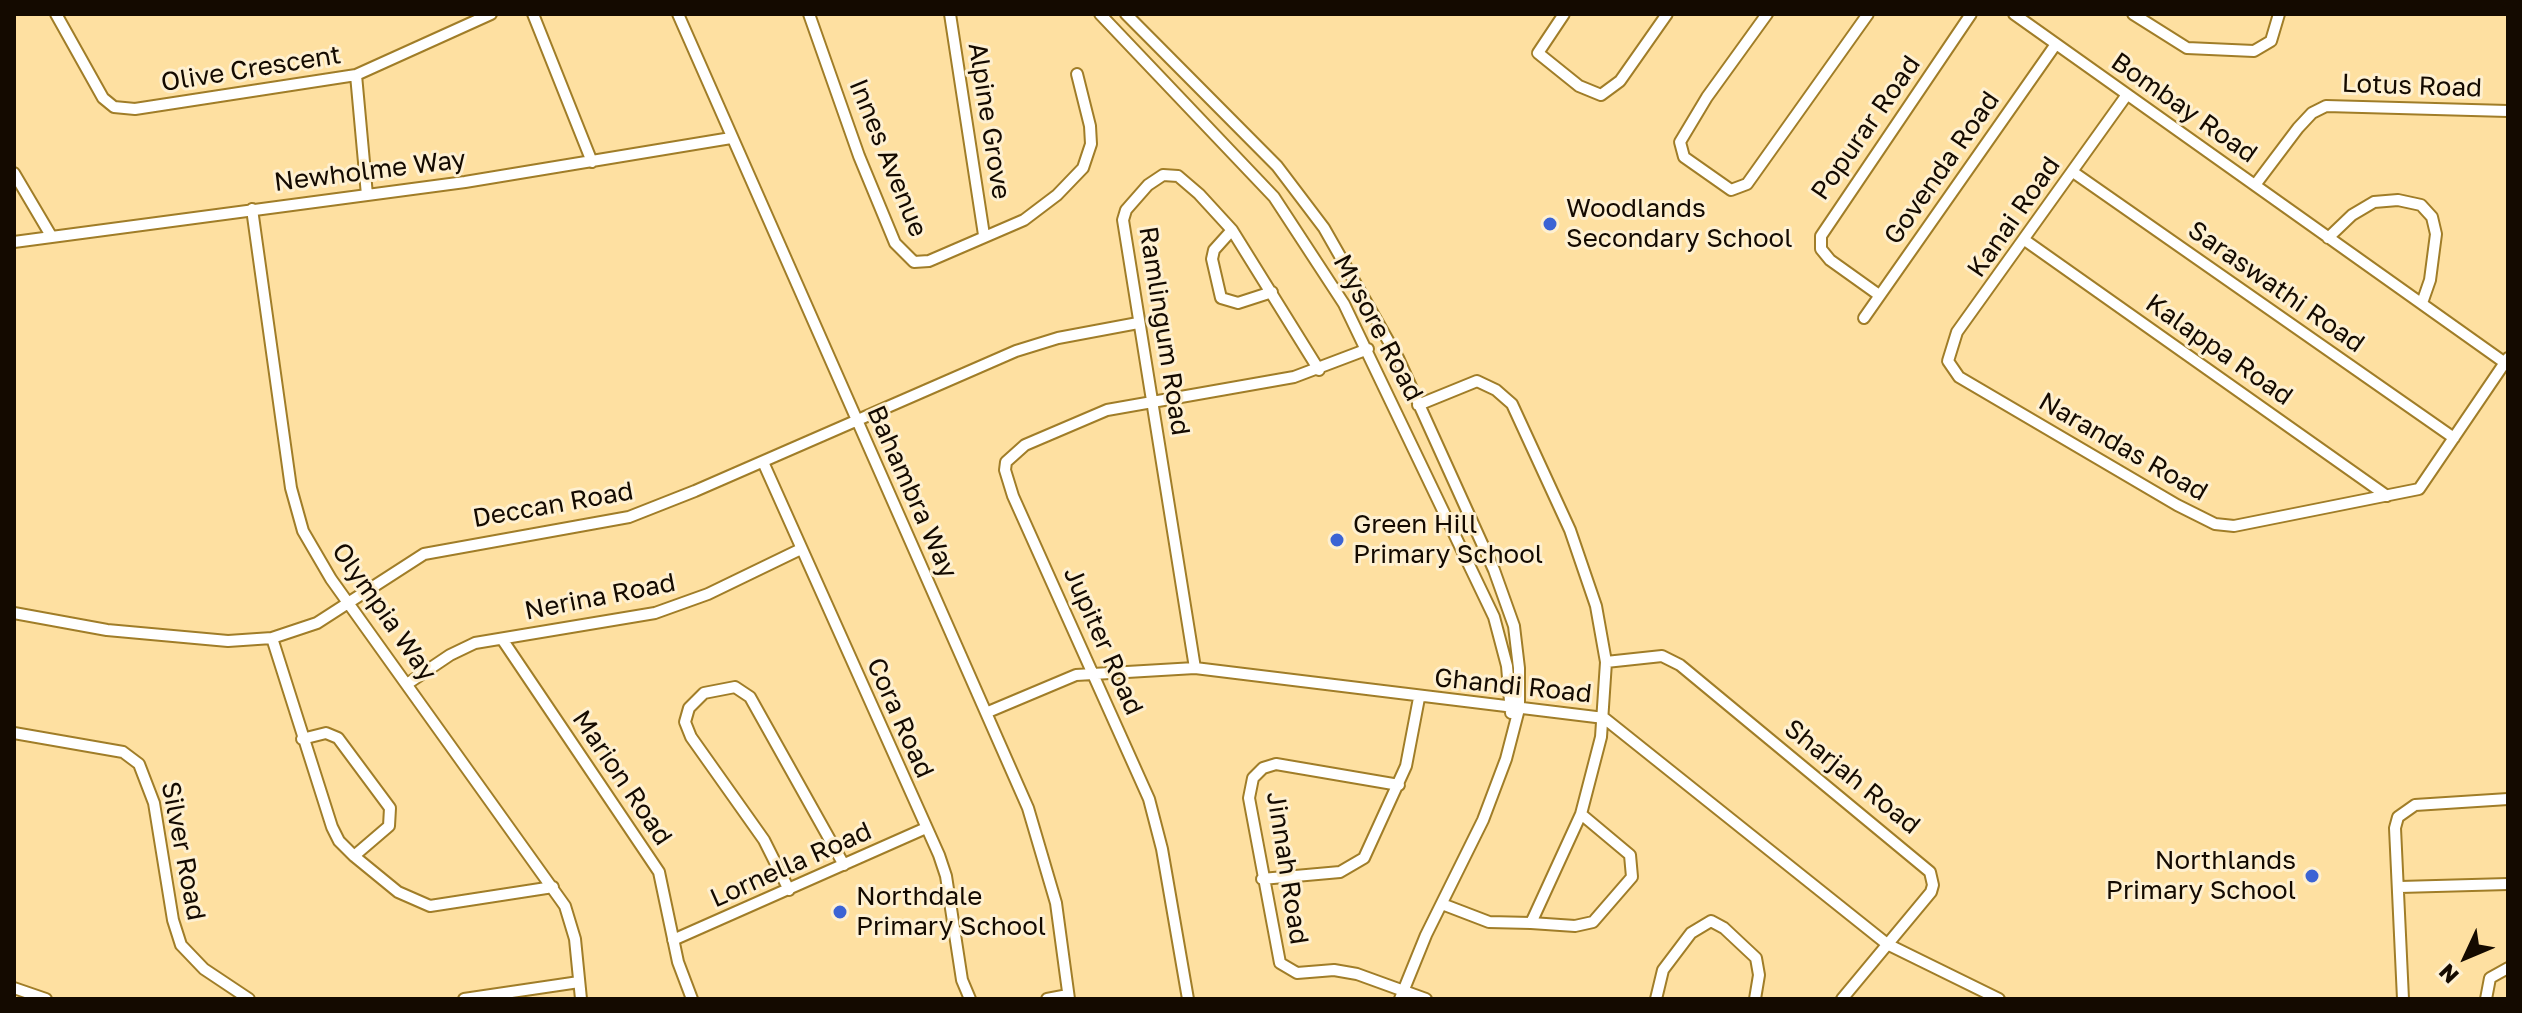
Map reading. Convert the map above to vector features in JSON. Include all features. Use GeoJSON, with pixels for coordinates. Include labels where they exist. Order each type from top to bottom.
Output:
{"type":"FeatureCollection","features":[{"type":"Feature","properties":{"kind":"street","name":"Olive Crescent"},"geometry":{"type":"LineString","coordinates":[[56,14],[98,90],[114,107],[135,109],[356,75],[491,14]]}},
{"type":"Feature","properties":{"kind":"street"},"geometry":{"type":"LineString","coordinates":[[533,14],[592,162]]}},
{"type":"Feature","properties":{"kind":"street","name":"Bahambra Way"},"geometry":{"type":"LineString","coordinates":[[678,14],[988,712],[1042,845],[1056,903],[1068,997]]}},
{"type":"Feature","properties":{"kind":"street","name":"Innes Avenue"},"geometry":{"type":"LineString","coordinates":[[809,14],[859,156],[901,252],[920,263],[1038,211],[1083,168],[1091,144],[1090,126],[1077,74]]}},
{"type":"Feature","properties":{"kind":"street","name":"Alpine Grove"},"geometry":{"type":"LineString","coordinates":[[950,14],[984,235]]}},
{"type":"Feature","properties":{"kind":"street","name":"Mysore Road"},"geometry":{"type":"LineString","coordinates":[[1100,14],[1274,197],[1325,272],[1368,349],[1494,617],[1514,709]]}},
{"type":"Feature","properties":{"kind":"street","name":"Mysore Road"},"geometry":{"type":"LineString","coordinates":[[1126,14],[1298,191],[1359,286],[1418,405],[1507,602],[1517,646],[1514,721],[1496,789],[1400,996]]}},
{"type":"Feature","properties":{"kind":"street"},"geometry":{"type":"LineString","coordinates":[[1564,14],[1538,53],[1579,86],[1601,95],[1620,81],[1667,14]]}},
{"type":"Feature","properties":{"kind":"street"},"geometry":{"type":"LineString","coordinates":[[1767,14],[1707,97],[1680,142],[1684,157],[1731,190],[1747,184],[1868,14]]}},
{"type":"Feature","properties":{"kind":"street","name":"Popurar Road"},"geometry":{"type":"LineString","coordinates":[[1879,295],[1830,260],[1821,249],[1821,236],[1971,14]]}},
{"type":"Feature","properties":{"kind":"street","name":"Bombay Road"},"geometry":{"type":"LineString","coordinates":[[2014,14],[2126,96],[2507,362]]}},
{"type":"Feature","properties":{"kind":"street"},"geometry":{"type":"LineString","coordinates":[[2133,14],[2187,48],[2245,51],[2254,51],[2271,41],[2279,14]]}},
{"type":"Feature","properties":{"kind":"street","name":"Govenda Road"},"geometry":{"type":"LineString","coordinates":[[1864,318],[2056,44]]}},
{"type":"Feature","properties":{"kind":"street"},"geometry":{"type":"LineString","coordinates":[[356,75],[367,195]]}},
{"type":"Feature","properties":{"kind":"street","name":"Kanai Road"},"geometry":{"type":"LineString","coordinates":[[1950,367],[1949,353],[1957,332],[2026,241],[2126,96]]}},
{"type":"Feature","properties":{"kind":"street","name":"Lotus Road"},"geometry":{"type":"LineString","coordinates":[[2255,185],[2298,128],[2319,108],[2337,104],[2508,111]]}},
{"type":"Feature","properties":{"kind":"street","name":"Newholme Way"},"geometry":{"type":"LineString","coordinates":[[14,242],[50,234],[367,195],[731,138]]}},
{"type":"Feature","properties":{"kind":"street","name":"Saraswathi Road"},"geometry":{"type":"LineString","coordinates":[[2073,172],[2454,438]]}},
{"type":"Feature","properties":{"kind":"street"},"geometry":{"type":"LineString","coordinates":[[14,173],[50,234]]}},
{"type":"Feature","properties":{"kind":"street","name":"Ramlingum Road"},"geometry":{"type":"LineString","coordinates":[[1195,668],[1123,220],[1126,210],[1148,185],[1163,175],[1178,176],[1232,230],[1319,370]]}},
{"type":"Feature","properties":{"kind":"street"},"geometry":{"type":"LineString","coordinates":[[2328,238],[2352,215],[2374,202],[2398,200],[2421,205],[2432,217],[2436,234],[2430,280],[2422,303]]}},
{"type":"Feature","properties":{"kind":"street","name":"Olympia Way"},"geometry":{"type":"LineString","coordinates":[[252,209],[297,517],[316,556],[553,887],[572,924],[581,999]]}},
{"type":"Feature","properties":{"kind":"street"},"geometry":{"type":"LineString","coordinates":[[1232,230],[1214,250],[1212,259],[1221,298],[1238,303],[1272,292]]}},
{"type":"Feature","properties":{"kind":"street","name":"Kalappa Road"},"geometry":{"type":"LineString","coordinates":[[2026,241],[2387,496]]}},
{"type":"Feature","properties":{"kind":"street","name":"Deccan Road"},"geometry":{"type":"LineString","coordinates":[[14,613],[65,624],[165,635],[272,638],[317,623],[424,554],[629,517],[1036,344],[1138,323]]}},
{"type":"Feature","properties":{"kind":"street"},"geometry":{"type":"LineString","coordinates":[[1153,400],[1265,383],[1319,370],[1368,349]]}},
{"type":"Feature","properties":{"kind":"street","name":"Narandas Road"},"geometry":{"type":"LineString","coordinates":[[1950,367],[1959,377],[2215,524],[2252,524],[2419,489],[2507,362]]}},
{"type":"Feature","properties":{"kind":"street"},"geometry":{"type":"LineString","coordinates":[[1418,405],[1477,381],[1496,390],[1512,404],[1570,530],[1596,606],[1606,662],[1604,718],[1581,814],[1531,923]]}},
{"type":"Feature","properties":{"kind":"street","name":"Jupiter Road"},"geometry":{"type":"LineString","coordinates":[[1153,400],[1107,410],[1066,426],[1016,451],[1006,462],[1005,470],[1013,496],[1095,673],[1156,821],[1188,999]]}},
{"type":"Feature","properties":{"kind":"street","name":"Cora Road"},"geometry":{"type":"LineString","coordinates":[[763,462],[946,876],[962,980],[970,999]]}},
{"type":"Feature","properties":{"kind":"street","name":"Nerina Road"},"geometry":{"type":"LineString","coordinates":[[407,684],[465,647],[667,610],[708,594],[801,549]]}},
{"type":"Feature","properties":{"kind":"street"},"geometry":{"type":"LineString","coordinates":[[272,638],[332,827],[339,841],[354,856],[398,892],[430,906],[553,887]]}},
{"type":"Feature","properties":{"kind":"street","name":"Marion Road"},"geometry":{"type":"LineString","coordinates":[[502,639],[648,852],[663,882],[673,940],[692,999]]}},
{"type":"Feature","properties":{"kind":"street","name":"Sharjah Road"},"geometry":{"type":"LineString","coordinates":[[1606,662],[1662,656],[1680,665],[1921,861],[1930,872],[1933,885],[1842,999]]}},
{"type":"Feature","properties":{"kind":"street","name":"Ghandi Road"},"geometry":{"type":"LineString","coordinates":[[988,712],[1054,682],[1095,673],[1195,668],[1419,698],[1604,718],[1887,944],[1999,999]]}},
{"type":"Feature","properties":{"kind":"street"},"geometry":{"type":"LineString","coordinates":[[789,890],[764,840],[688,730],[686,715],[704,693],[735,687],[750,697],[844,865]]}},
{"type":"Feature","properties":{"kind":"street"},"geometry":{"type":"LineString","coordinates":[[1262,879],[1340,872],[1357,865],[1371,848],[1399,785],[1411,745],[1419,698]]}},
{"type":"Feature","properties":{"kind":"street","name":"Silver Road"},"geometry":{"type":"LineString","coordinates":[[14,733],[123,752],[139,764],[154,803],[173,920],[181,945],[204,969],[249,999]]}},
{"type":"Feature","properties":{"kind":"street"},"geometry":{"type":"LineString","coordinates":[[302,739],[326,733],[338,738],[390,808],[389,826],[354,856]]}},
{"type":"Feature","properties":{"kind":"street","name":"Jinnah Road"},"geometry":{"type":"LineString","coordinates":[[1399,785],[1276,764],[1263,768],[1253,778],[1249,798],[1276,953],[1286,969],[1297,973],[1345,971],[1400,996],[1426,999]]}},
{"type":"Feature","properties":{"kind":"street"},"geometry":{"type":"LineString","coordinates":[[2403,999],[2395,828],[2398,817],[2407,808],[2430,802],[2508,799]]}},
{"type":"Feature","properties":{"kind":"street"},"geometry":{"type":"LineString","coordinates":[[1442,904],[1489,922],[1575,926],[1593,922],[1632,877],[1630,855],[1581,814]]}},
{"type":"Feature","properties":{"kind":"street","name":"Lornella Road"},"geometry":{"type":"LineString","coordinates":[[673,940],[926,828]]}},
{"type":"Feature","properties":{"kind":"street"},"geometry":{"type":"LineString","coordinates":[[2400,887],[2508,884]]}},
{"type":"Feature","properties":{"kind":"street"},"geometry":{"type":"LineString","coordinates":[[1656,999],[1663,970],[1691,933],[1711,921],[1724,928],[1756,958],[1759,975],[1755,999]]}},
{"type":"Feature","properties":{"kind":"street"},"geometry":{"type":"LineString","coordinates":[[2486,999],[2490,978],[2508,968]]}},
{"type":"Feature","properties":{"kind":"street"},"geometry":{"type":"LineString","coordinates":[[464,999],[579,982]]}},
{"type":"Feature","properties":{"kind":"street"},"geometry":{"type":"LineString","coordinates":[[14,988],[46,999]]}},
{"type":"Feature","properties":{"kind":"street"},"geometry":{"type":"LineString","coordinates":[[1047,999],[1068,997]]}},
{"type":"Feature","properties":{"kind":"place","name":"Woodlands Secondary School"},"geometry":{"type":"Point","coordinates":[1550,224]}},
{"type":"Feature","properties":{"kind":"place","name":"Green Hill Primary School"},"geometry":{"type":"Point","coordinates":[1337,540]}},
{"type":"Feature","properties":{"kind":"place","name":"Northlands Primary School"},"geometry":{"type":"Point","coordinates":[2312,876]}},
{"type":"Feature","properties":{"kind":"place","name":"Northdale Primary School"},"geometry":{"type":"Point","coordinates":[840,912]}}]}
